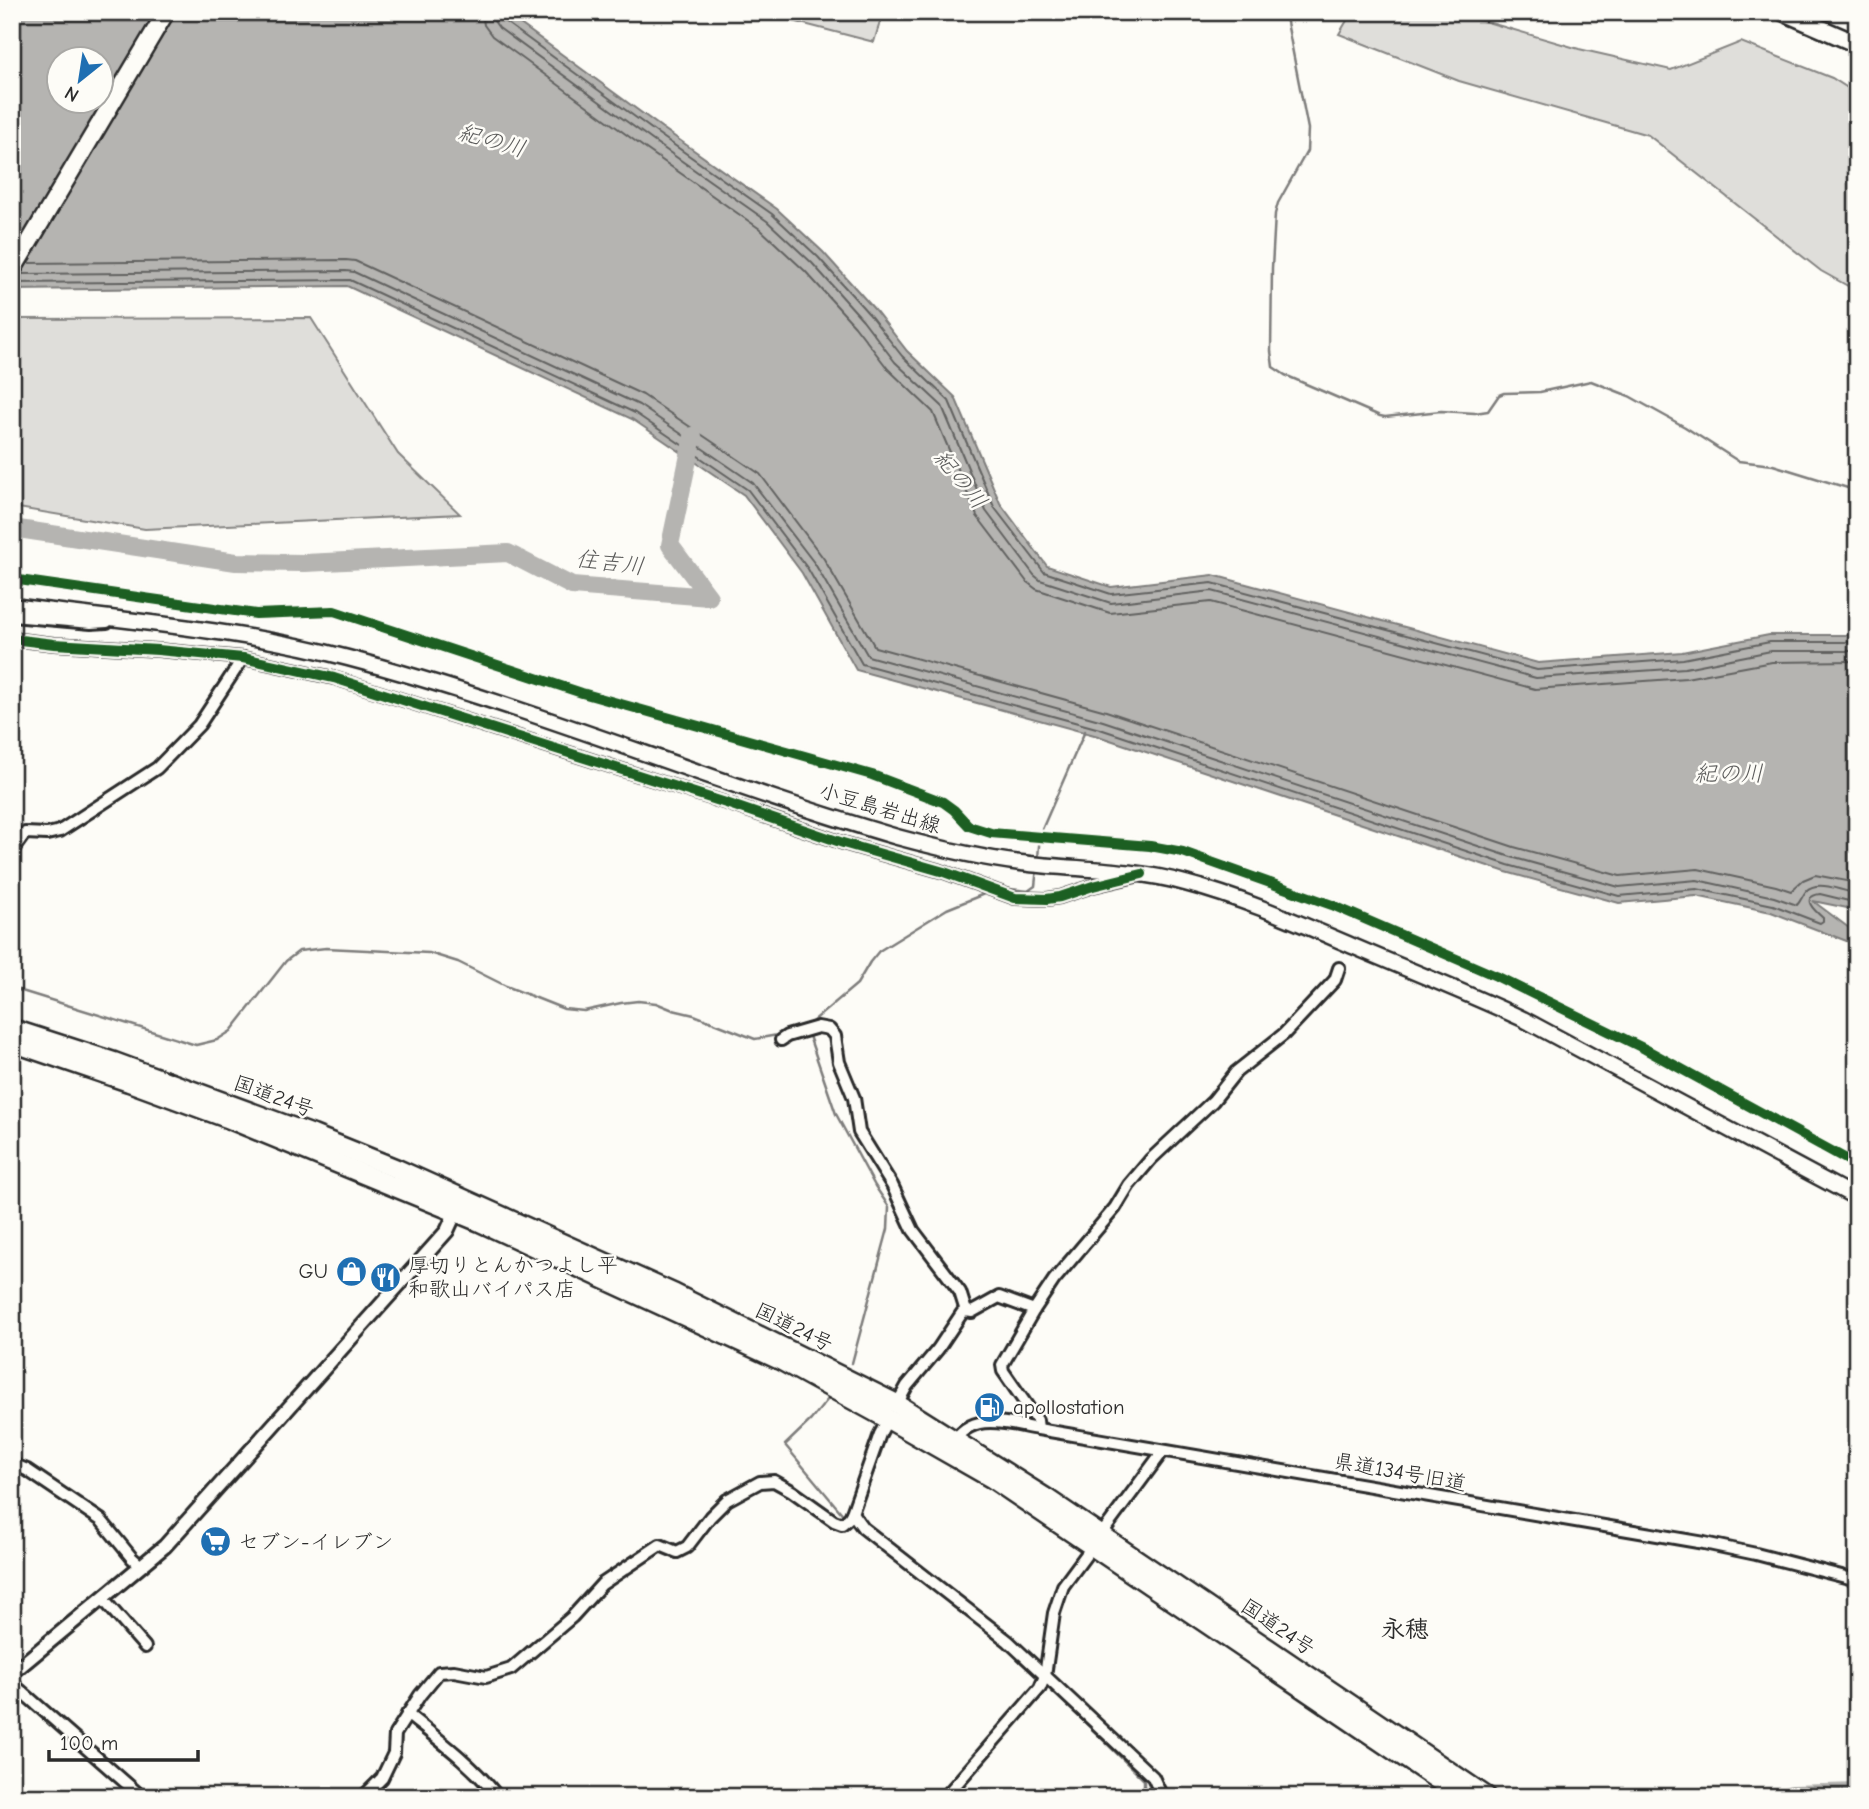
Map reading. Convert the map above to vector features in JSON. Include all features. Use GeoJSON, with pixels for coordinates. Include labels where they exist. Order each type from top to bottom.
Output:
{"type":"FeatureCollection","features":[{"type":"Feature","properties":{"kind":"highway","name":"国道24号"},"geometry":{"type":"LineString","coordinates":[[12,1029],[114,1062],[313,1135],[459,1205]]}},
{"type":"Feature","properties":{"kind":"highway","name":"国道24号"},"geometry":{"type":"LineString","coordinates":[[12,1042],[129,1082],[459,1205],[675,1294],[892,1411],[951,1446],[1488,1797]]}},
{"type":"Feature","properties":{"kind":"highway","name":"国道24号"},"geometry":{"type":"LineString","coordinates":[[1097,1541],[1463,1797]]}},
{"type":"Feature","properties":{"kind":"main road"},"geometry":{"type":"LineString","coordinates":[[12,271],[166,12]]}},
{"type":"Feature","properties":{"kind":"main road"},"geometry":{"type":"LineString","coordinates":[[1783,12],[1857,44]]}},
{"type":"Feature","properties":{"kind":"main road","name":"小豆島岩出線"},"geometry":{"type":"LineString","coordinates":[[12,606],[264,640],[356,660],[407,674],[784,801],[955,852],[1021,863],[1121,871],[1183,882],[1226,896],[1471,995],[1595,1057],[1857,1198]]}},
{"type":"Feature","properties":{"kind":"street"},"geometry":{"type":"LineString","coordinates":[[12,616],[91,623],[134,621]]}},
{"type":"Feature","properties":{"kind":"street"},"geometry":{"type":"LineString","coordinates":[[12,639],[243,657],[334,678],[843,843],[944,872],[1015,898],[1060,897],[1142,874]]}},
{"type":"Feature","properties":{"kind":"street"},"geometry":{"type":"LineString","coordinates":[[12,851],[25,832],[47,834],[61,831],[157,768],[199,725],[243,657]]}},
{"type":"Feature","properties":{"kind":"street"},"geometry":{"type":"LineString","coordinates":[[12,830],[21,838]]}},
{"type":"Feature","properties":{"kind":"street"},"geometry":{"type":"LineString","coordinates":[[1038,1429],[1037,1420],[1003,1371],[1002,1365],[1034,1310],[1054,1280],[1115,1208],[1129,1185],[1151,1159],[1213,1101],[1236,1072],[1284,1034],[1335,980],[1339,968]]}},
{"type":"Feature","properties":{"kind":"street"},"geometry":{"type":"LineString","coordinates":[[780,1040],[818,1027],[829,1029],[835,1037],[839,1062],[854,1098],[859,1132],[892,1185],[913,1230],[960,1292],[966,1311]]}},
{"type":"Feature","properties":{"kind":"street"},"geometry":{"type":"LineString","coordinates":[[12,1673],[165,1546],[447,1231],[459,1205]]}},
{"type":"Feature","properties":{"kind":"street"},"geometry":{"type":"LineString","coordinates":[[363,1797],[382,1778],[394,1752],[395,1734],[419,1695],[439,1672],[454,1671],[486,1677],[511,1670],[572,1617],[602,1584],[660,1545],[677,1552],[687,1547],[727,1500],[760,1482],[774,1481],[842,1524],[852,1513],[880,1434],[892,1411],[962,1313],[972,1312],[999,1297],[1034,1310]]}},
{"type":"Feature","properties":{"kind":"street","name":"県道134号旧道"},"geometry":{"type":"LineString","coordinates":[[951,1446],[957,1435],[977,1422],[1038,1429],[1704,1543],[1857,1580]]}},
{"type":"Feature","properties":{"kind":"street"},"geometry":{"type":"LineString","coordinates":[[945,1797],[1040,1688],[1045,1676],[1054,1613],[1063,1586],[1163,1451]]}},
{"type":"Feature","properties":{"kind":"street"},"geometry":{"type":"LineString","coordinates":[[12,1464],[27,1470],[101,1520],[141,1566]]}},
{"type":"Feature","properties":{"kind":"street"},"geometry":{"type":"LineString","coordinates":[[852,1513],[863,1528],[1008,1641],[1153,1777],[1162,1797]]}},
{"type":"Feature","properties":{"kind":"street"},"geometry":{"type":"LineString","coordinates":[[102,1598],[145,1647]]}},
{"type":"Feature","properties":{"kind":"street"},"geometry":{"type":"LineString","coordinates":[[12,1683],[142,1797]]}},
{"type":"Feature","properties":{"kind":"street"},"geometry":{"type":"LineString","coordinates":[[407,1714],[472,1767],[498,1797]]}},
{"type":"Feature","properties":{"kind":"shaded area"},"geometry":{"type":"Polygon","coordinates":[[[758,12],[883,12],[874,42],[758,12]]]}},
{"type":"Feature","properties":{"kind":"shaded area"},"geometry":{"type":"Polygon","coordinates":[[[1352,12],[1431,12],[1487,22],[1579,49],[1671,70],[1741,42],[1832,78],[1857,94],[1857,291],[1821,271],[1648,135],[1459,81],[1339,34],[1352,12]]]}},
{"type":"Feature","properties":{"kind":"shaded area"},"geometry":{"type":"Polygon","coordinates":[[[311,318],[398,454],[460,514],[145,529],[12,507],[12,319],[311,318]]]}},
{"type":"Feature","properties":{"kind":"water","name":"紀の川"},"geometry":{"type":"Polygon","coordinates":[[[12,12],[504,12],[777,209],[823,252],[875,310],[907,351],[955,397],[1000,503],[1047,566],[1111,587],[1213,575],[1538,663],[1682,652],[1769,635],[1857,635],[1857,910],[1813,901],[1857,934],[1857,945],[1771,912],[1696,896],[1619,903],[1506,872],[1098,736],[856,670],[802,573],[744,495],[632,419],[347,286],[12,290],[12,12]]]}},
{"type":"Feature","properties":{"kind":"waterway"},"geometry":{"type":"LineString","coordinates":[[1285,12],[1308,129],[1307,151],[1278,203],[1275,214],[1272,268],[1273,367],[1285,375],[1385,417],[1441,411],[1488,411],[1499,395],[1504,393],[1540,392],[1591,381],[1629,396],[1738,461],[1773,465],[1851,489],[1857,487]]}},
{"type":"Feature","properties":{"kind":"waterway","name":"住吉川"},"geometry":{"type":"LineString","coordinates":[[12,528],[236,562],[305,563],[508,553],[572,586],[709,597],[670,545],[693,436]]}},
{"type":"Feature","properties":{"kind":"waterway"},"geometry":{"type":"LineString","coordinates":[[1038,858],[1040,834],[1085,731]]}},
{"type":"Feature","properties":{"kind":"waterway"},"geometry":{"type":"LineString","coordinates":[[1001,888],[1028,891],[1035,886],[1037,868]]}},
{"type":"Feature","properties":{"kind":"waterway"},"geometry":{"type":"LineString","coordinates":[[806,1027],[857,984],[879,951],[947,909],[989,892]]}},
{"type":"Feature","properties":{"kind":"waterway"},"geometry":{"type":"LineString","coordinates":[[12,988],[196,1045],[217,1040],[231,1031],[286,961],[299,951],[326,948],[429,953],[458,962],[506,986],[564,1009],[584,1011],[638,1001],[656,1003],[755,1039],[783,1034]]}},
{"type":"Feature","properties":{"kind":"waterway"},"geometry":{"type":"LineString","coordinates":[[808,1033],[836,1114],[889,1207],[888,1229],[852,1363]]}},
{"type":"Feature","properties":{"kind":"waterway"},"geometry":{"type":"LineString","coordinates":[[828,1399],[785,1445],[845,1517]]}},
{"type":"Feature","properties":{"kind":"waterway"},"geometry":{"type":"LineString","coordinates":[[850,1522],[871,1541]]}},
{"type":"Feature","properties":{"kind":"waterway"},"geometry":{"type":"LineString","coordinates":[[1054,1692],[1144,1780],[1144,1797]]}},
{"type":"Feature","properties":{"kind":"waterway"},"geometry":{"type":"LineString","coordinates":[[1784,1797],[1792,1794],[1857,1792]]}},
{"type":"Feature","properties":{"kind":"cycle path"},"geometry":{"type":"LineString","coordinates":[[12,579],[256,614],[334,611],[582,693],[872,775],[943,802],[969,826],[991,833],[1150,846],[1183,852],[1332,905],[1496,976],[1645,1049],[1857,1165]]}},
{"type":"Feature","properties":{"kind":"cycle path"},"geometry":{"type":"LineString","coordinates":[[12,639],[243,658],[334,678],[843,843],[944,872],[1015,898],[1060,897],[1142,874]]}},
{"type":"Feature","properties":{"kind":"place","name":"GU"},"geometry":{"type":"Point","coordinates":[351,1271]}},
{"type":"Feature","properties":{"kind":"place","name":"厚切りとんかつよし平 和歌山バイパス店"},"geometry":{"type":"Point","coordinates":[385,1277]}},
{"type":"Feature","properties":{"kind":"place","name":"apollostation"},"geometry":{"type":"Point","coordinates":[990,1407]}},
{"type":"Feature","properties":{"kind":"place","name":"セブン-イレブン"},"geometry":{"type":"Point","coordinates":[215,1542]}},
{"type":"Feature","properties":{"kind":"district","name":"永穂"},"geometry":{"type":"Point","coordinates":[1405,1629]}}]}
